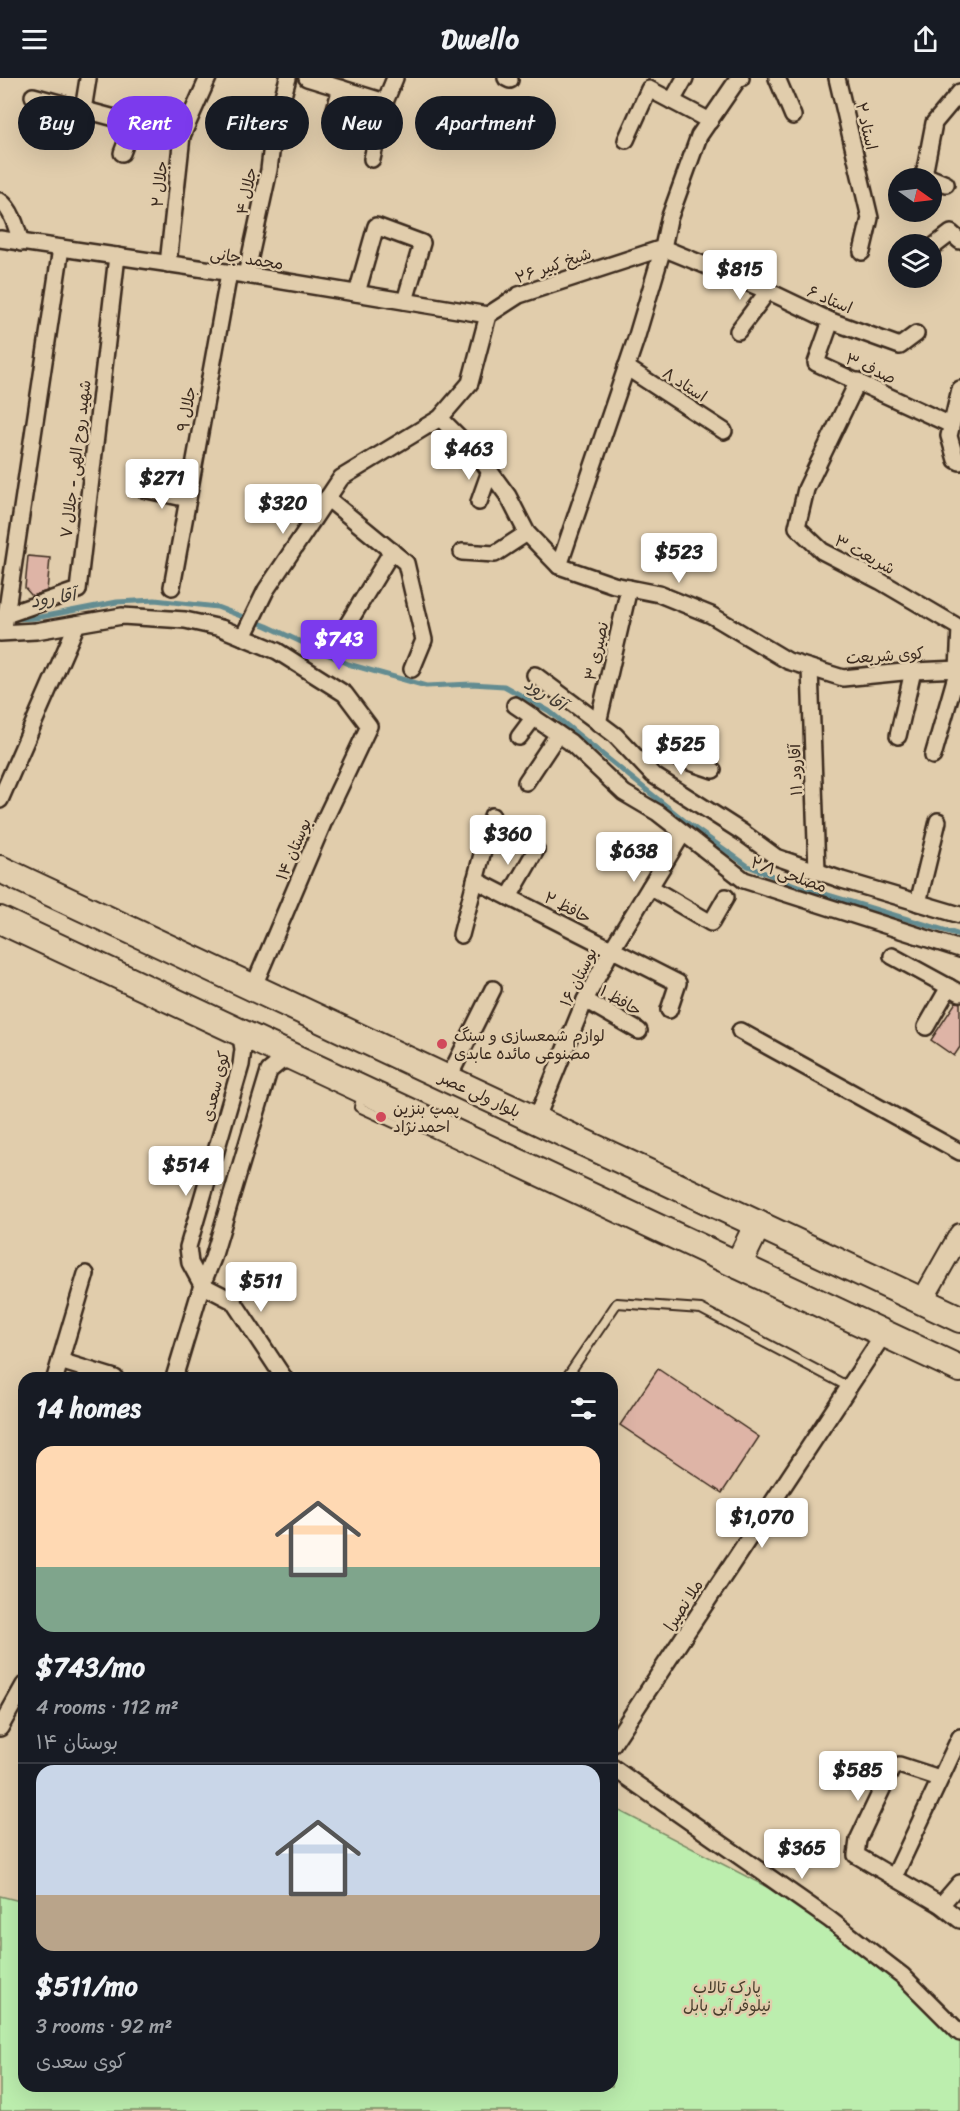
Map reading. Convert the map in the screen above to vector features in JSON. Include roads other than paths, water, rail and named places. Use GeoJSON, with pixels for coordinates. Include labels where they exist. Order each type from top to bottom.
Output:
{"type":"FeatureCollection","features":[{"type":"Feature","properties":{"kind":"main road","name":"بلوار ولی عصر"},"geometry":{"type":"LineString","coordinates":[[0,868],[960,1319]]}},
{"type":"Feature","properties":{"kind":"main road"},"geometry":{"type":"LineString","coordinates":[[0,920],[960,1369]]}},
{"type":"Feature","properties":{"kind":"main road"},"geometry":{"type":"LineString","coordinates":[[738,1265],[758,1224]]}},
{"type":"Feature","properties":{"kind":"street","name":"جلال ۲"},"geometry":{"type":"LineString","coordinates":[[193,111],[208,78]]}},
{"type":"Feature","properties":{"kind":"street","name":"جلال ۴"},"geometry":{"type":"LineString","coordinates":[[246,275],[270,170],[274,128],[288,78]]}},
{"type":"Feature","properties":{"kind":"street"},"geometry":{"type":"LineString","coordinates":[[307,78],[366,96]]}},
{"type":"Feature","properties":{"kind":"street"},"geometry":{"type":"LineString","coordinates":[[388,96],[395,78]]}},
{"type":"Feature","properties":{"kind":"street"},"geometry":{"type":"LineString","coordinates":[[672,101],[685,78]]}},
{"type":"Feature","properties":{"kind":"street"},"geometry":{"type":"LineString","coordinates":[[559,566],[636,339],[673,208],[699,136],[738,79],[741,78]]}},
{"type":"Feature","properties":{"kind":"street"},"geometry":{"type":"LineString","coordinates":[[777,78],[793,116]]}},
{"type":"Feature","properties":{"kind":"street","name":"استاد ۲"},"geometry":{"type":"LineString","coordinates":[[837,78],[870,218],[862,252]]}},
{"type":"Feature","properties":{"kind":"street"},"geometry":{"type":"LineString","coordinates":[[85,96],[88,80]]}},
{"type":"Feature","properties":{"kind":"street"},"geometry":{"type":"LineString","coordinates":[[339,96],[341,88]]}},
{"type":"Feature","properties":{"kind":"street"},"geometry":{"type":"LineString","coordinates":[[626,140],[650,89],[710,121]]}},
{"type":"Feature","properties":{"kind":"street"},"geometry":{"type":"LineString","coordinates":[[946,184],[924,175],[934,123],[960,92]]}},
{"type":"Feature","properties":{"kind":"street","name":"جلال ۲"},"geometry":{"type":"LineString","coordinates":[[168,264],[180,150]]}},
{"type":"Feature","properties":{"kind":"street"},"geometry":{"type":"LineString","coordinates":[[372,159],[374,150]]}},
{"type":"Feature","properties":{"kind":"street"},"geometry":{"type":"LineString","coordinates":[[0,201],[4,203],[14,222],[21,243]]}},
{"type":"Feature","properties":{"kind":"street"},"geometry":{"type":"LineString","coordinates":[[357,293],[376,226],[422,243],[405,301]]}},
{"type":"Feature","properties":{"kind":"street"},"geometry":{"type":"LineString","coordinates":[[942,240],[951,233],[960,241]]}},
{"type":"Feature","properties":{"kind":"street","name":"محمد جانی"},"geometry":{"type":"LineString","coordinates":[[0,239],[246,275],[488,315]]}},
{"type":"Feature","properties":{"kind":"street"},"geometry":{"type":"LineString","coordinates":[[62,248],[2,633],[36,631],[123,616],[185,620],[221,628],[243,637],[266,590],[341,478],[440,418],[470,383],[488,315]]}},
{"type":"Feature","properties":{"kind":"street","name":"استاد ۶"},"geometry":{"type":"LineString","coordinates":[[663,248],[768,291],[831,321],[900,346],[916,334]]}},
{"type":"Feature","properties":{"kind":"street","name":"شیخ کبیر ۲۶"},"geometry":{"type":"LineString","coordinates":[[488,315],[519,295],[663,248]]}},
{"type":"Feature","properties":{"kind":"street","name":"شهید روح الهی - جلال ۷"},"geometry":{"type":"LineString","coordinates":[[5,604],[78,590],[117,256]]}},
{"type":"Feature","properties":{"kind":"street","name":"جلال ۹"},"geometry":{"type":"LineString","coordinates":[[172,587],[229,273]]}},
{"type":"Feature","properties":{"kind":"street"},"geometry":{"type":"LineString","coordinates":[[738,331],[768,291]]}},
{"type":"Feature","properties":{"kind":"street","name":"صدف ۳"},"geometry":{"type":"LineString","coordinates":[[831,321],[816,363],[951,425]]}},
{"type":"Feature","properties":{"kind":"street","name":"استاد ۸"},"geometry":{"type":"LineString","coordinates":[[626,367],[724,431]]}},
{"type":"Feature","properties":{"kind":"street","name":"شریعت ۳"},"geometry":{"type":"LineString","coordinates":[[858,381],[806,489],[797,527],[822,551],[880,581],[960,628],[959,669]]}},
{"type":"Feature","properties":{"kind":"street"},"geometry":{"type":"LineString","coordinates":[[960,389],[949,436],[956,460],[960,462]]}},
{"type":"Feature","properties":{"kind":"street","name":"کوی شریعت"},"geometry":{"type":"LineString","coordinates":[[440,418],[480,458],[508,496],[527,533],[559,566],[614,585],[659,594],[711,615],[788,661],[843,678],[959,669]]}},
{"type":"Feature","properties":{"kind":"street"},"geometry":{"type":"LineString","coordinates":[[479,502],[490,471]]}},
{"type":"Feature","properties":{"kind":"street"},"geometry":{"type":"LineString","coordinates":[[143,489],[188,499]]}},
{"type":"Feature","properties":{"kind":"street"},"geometry":{"type":"LineString","coordinates":[[327,498],[406,563],[424,640],[412,669]]}},
{"type":"Feature","properties":{"kind":"street"},"geometry":{"type":"LineString","coordinates":[[462,552],[495,554],[527,533]]}},
{"type":"Feature","properties":{"kind":"street"},"geometry":{"type":"LineString","coordinates":[[346,627],[392,551]]}},
{"type":"Feature","properties":{"kind":"street","name":"نصیری ۳"},"geometry":{"type":"LineString","coordinates":[[598,723],[629,588]]}},
{"type":"Feature","properties":{"kind":"street"},"geometry":{"type":"LineString","coordinates":[[0,800],[77,624]]}},
{"type":"Feature","properties":{"kind":"street","name":"بوستان ۱۴"},"geometry":{"type":"LineString","coordinates":[[243,637],[277,651],[345,694],[369,726],[324,821],[254,988]]}},
{"type":"Feature","properties":{"kind":"street","name":"آقارود ۱۱"},"geometry":{"type":"LineString","coordinates":[[810,668],[817,871]]}},
{"type":"Feature","properties":{"kind":"street"},"geometry":{"type":"LineString","coordinates":[[933,756],[959,669]]}},
{"type":"Feature","properties":{"kind":"street"},"geometry":{"type":"LineString","coordinates":[[898,736],[913,671]]}},
{"type":"Feature","properties":{"kind":"street"},"geometry":{"type":"LineString","coordinates":[[535,675],[615,735],[653,775],[742,832],[776,857],[960,915]]}},
{"type":"Feature","properties":{"kind":"street","name":"مصلحی ۲/۱"},"geometry":{"type":"LineString","coordinates":[[515,705],[570,742],[624,793],[658,813],[744,880],[960,949]]}},
{"type":"Feature","properties":{"kind":"street"},"geometry":{"type":"LineString","coordinates":[[519,737],[534,717]]}},
{"type":"Feature","properties":{"kind":"street"},"geometry":{"type":"LineString","coordinates":[[526,782],[558,734]]}},
{"type":"Feature","properties":{"kind":"street"},"geometry":{"type":"LineString","coordinates":[[645,766],[657,751],[714,770]]}},
{"type":"Feature","properties":{"kind":"street"},"geometry":{"type":"LineString","coordinates":[[461,935],[492,816]]}},
{"type":"Feature","properties":{"kind":"street"},"geometry":{"type":"LineString","coordinates":[[918,903],[938,821]]}},
{"type":"Feature","properties":{"kind":"street","name":"بوستان ۱۶"},"geometry":{"type":"LineString","coordinates":[[536,1120],[585,1000],[612,949],[683,833]]}},
{"type":"Feature","properties":{"kind":"street"},"geometry":{"type":"LineString","coordinates":[[509,897],[536,850]]}},
{"type":"Feature","properties":{"kind":"street","name":"حافظ ۲"},"geometry":{"type":"LineString","coordinates":[[475,880],[678,983],[669,1010]]}},
{"type":"Feature","properties":{"kind":"street"},"geometry":{"type":"LineString","coordinates":[[650,887],[711,923],[726,897]]}},
{"type":"Feature","properties":{"kind":"street"},"geometry":{"type":"LineString","coordinates":[[892,956],[954,990],[926,1027]]}},
{"type":"Feature","properties":{"kind":"street"},"geometry":{"type":"LineString","coordinates":[[448,1079],[493,989]]}},
{"type":"Feature","properties":{"kind":"street","name":"حافظ ۱"},"geometry":{"type":"LineString","coordinates":[[585,1000],[639,1031]]}},
{"type":"Feature","properties":{"kind":"street"},"geometry":{"type":"LineString","coordinates":[[740,1031],[960,1152]]}},
{"type":"Feature","properties":{"kind":"street","name":"کوی سعدی"},"geometry":{"type":"LineString","coordinates":[[202,1285],[189,1263],[188,1247],[241,1065],[243,1048],[240,1032]]}},
{"type":"Feature","properties":{"kind":"street"},"geometry":{"type":"LineString","coordinates":[[176,1372],[202,1285],[213,1258],[269,1071],[280,1062],[295,1058]]}},
{"type":"Feature","properties":{"kind":"street"},"geometry":{"type":"LineString","coordinates":[[922,1301],[960,1233]]}},
{"type":"Feature","properties":{"kind":"street"},"geometry":{"type":"LineString","coordinates":[[57,1372],[86,1274]]}},
{"type":"Feature","properties":{"kind":"street"},"geometry":{"type":"LineString","coordinates":[[202,1285],[233,1301],[280,1372]]}},
{"type":"Feature","properties":{"kind":"street","name":"ملا نصیرا"},"geometry":{"type":"LineString","coordinates":[[618,1736],[884,1334]]}},
{"type":"Feature","properties":{"kind":"street"},"geometry":{"type":"LineString","coordinates":[[60,1361],[96,1372]]}},
{"type":"Feature","properties":{"kind":"street"},"geometry":{"type":"LineString","coordinates":[[0,1728],[12,1706]]}},
{"type":"Feature","properties":{"kind":"street"},"geometry":{"type":"LineString","coordinates":[[894,1877],[960,1737]]}},
{"type":"Feature","properties":{"kind":"street"},"geometry":{"type":"LineString","coordinates":[[939,1778],[899,1765],[892,1768],[858,1840],[856,1855],[941,1905],[960,1920]]}},
{"type":"Feature","properties":{"kind":"street"},"geometry":{"type":"LineString","coordinates":[[618,1771],[828,1918],[894,1969],[960,2033]]}},
{"type":"Feature","properties":{"kind":"street"},"geometry":{"type":"LineString","coordinates":[[941,1905],[960,1883]]}},
{"type":"Feature","properties":{"kind":"lane"},"geometry":{"type":"LineString","coordinates":[[570,1372],[617,1303],[700,1308],[849,1387]]}},
{"type":"Feature","properties":{"kind":"waterway","name":"آقا رود"},"geometry":{"type":"LineString","coordinates":[[14,619],[35,618],[117,602],[155,600],[217,607],[267,626],[348,664],[426,686],[472,684],[504,686],[549,711],[686,822],[748,866],[795,885],[960,935]]}},
{"type":"Feature","properties":{"kind":"place","name":"لوازم شمعسازی و سنگ مصنوعی مائده عابدی"},"geometry":{"type":"Point","coordinates":[442,1044]}},
{"type":"Feature","properties":{"kind":"place","name":"پمپ بنزین احمدنژاد"},"geometry":{"type":"Point","coordinates":[381,1117]}},
{"type":"Feature","properties":{"kind":"park label","name":"پارک تالاب نیلوفر آبی بابل"},"geometry":{"type":"Point","coordinates":[727,1996]}}]}
